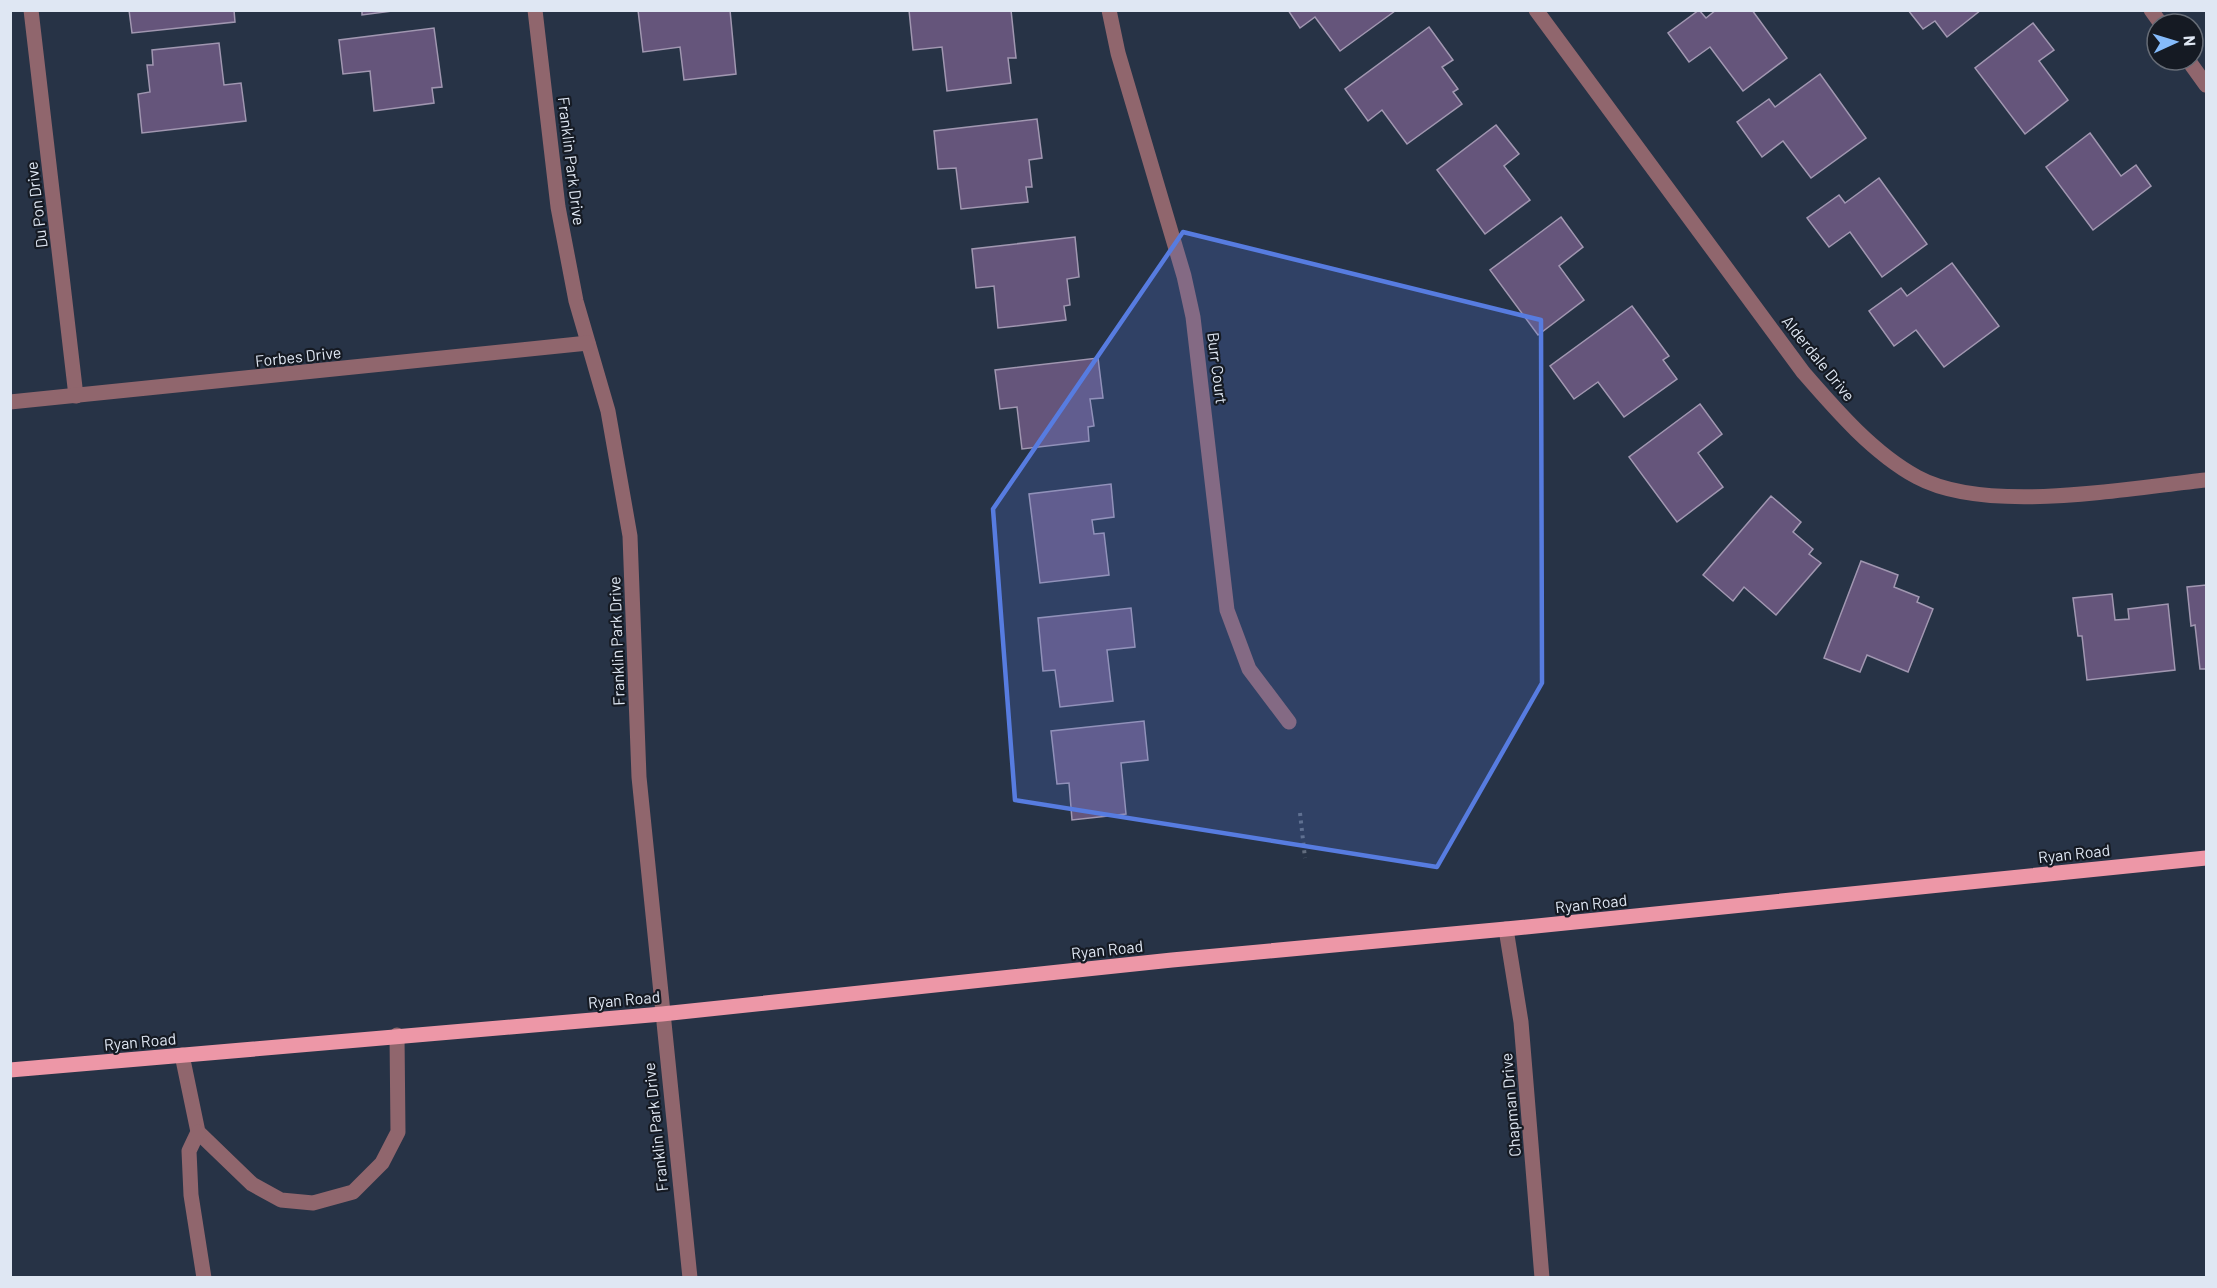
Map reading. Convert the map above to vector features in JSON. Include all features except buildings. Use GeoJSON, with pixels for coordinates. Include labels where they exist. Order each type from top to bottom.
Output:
{"type":"FeatureCollection","features":[{"type":"Feature","properties":{"kind":"main road","name":"Ryan Road"},"geometry":{"type":"LineString","coordinates":[[10,1070],[662,1014],[1172,960],[1506,929],[2206,858]]}},
{"type":"Feature","properties":{"kind":"street","name":"Du Pon Drive"},"geometry":{"type":"LineString","coordinates":[[31,10],[76,396]]}},
{"type":"Feature","properties":{"kind":"street","name":"Franklin Park Drive"},"geometry":{"type":"LineString","coordinates":[[535,10],[558,207],[576,300],[608,411],[630,536],[639,777],[690,1278]]}},
{"type":"Feature","properties":{"kind":"street","name":"Burr Court"},"geometry":{"type":"LineString","coordinates":[[1109,10],[1118,53],[1184,276],[1193,317],[1227,610],[1249,669],[1289,722]]}},
{"type":"Feature","properties":{"kind":"street","name":"Alderdale Drive"},"geometry":{"type":"LineString","coordinates":[[1536,10],[1803,372],[1830,403],[1893,460],[1918,478],[1953,490],[1987,496],[2030,497],[2206,480]]}},
{"type":"Feature","properties":{"kind":"street"},"geometry":{"type":"LineString","coordinates":[[2197,72],[2206,85]]}},
{"type":"Feature","properties":{"kind":"street","name":"Forbes Drive"},"geometry":{"type":"LineString","coordinates":[[10,402],[588,343]]}},
{"type":"Feature","properties":{"kind":"street","name":"Chapman Drive"},"geometry":{"type":"LineString","coordinates":[[1506,929],[1521,1022],[1542,1278]]}},
{"type":"Feature","properties":{"kind":"street"},"geometry":{"type":"LineString","coordinates":[[182,1055],[198,1132],[252,1184],[281,1200],[313,1203],[353,1192],[382,1163],[398,1132],[398,1035]]}},
{"type":"Feature","properties":{"kind":"street"},"geometry":{"type":"LineString","coordinates":[[198,1132],[189,1151],[189,1162],[191,1195],[204,1278]]}},
{"type":"Feature","properties":{"kind":"path"},"geometry":{"type":"LineString","coordinates":[[1300,813],[1305,858]]}},
{"type":"Feature","properties":{"kind":"highlighted area"},"geometry":{"type":"Polygon","coordinates":[[[1183,232],[1541,320],[1542,683],[1437,867],[1015,800],[993,509],[1183,232]]]}}]}
